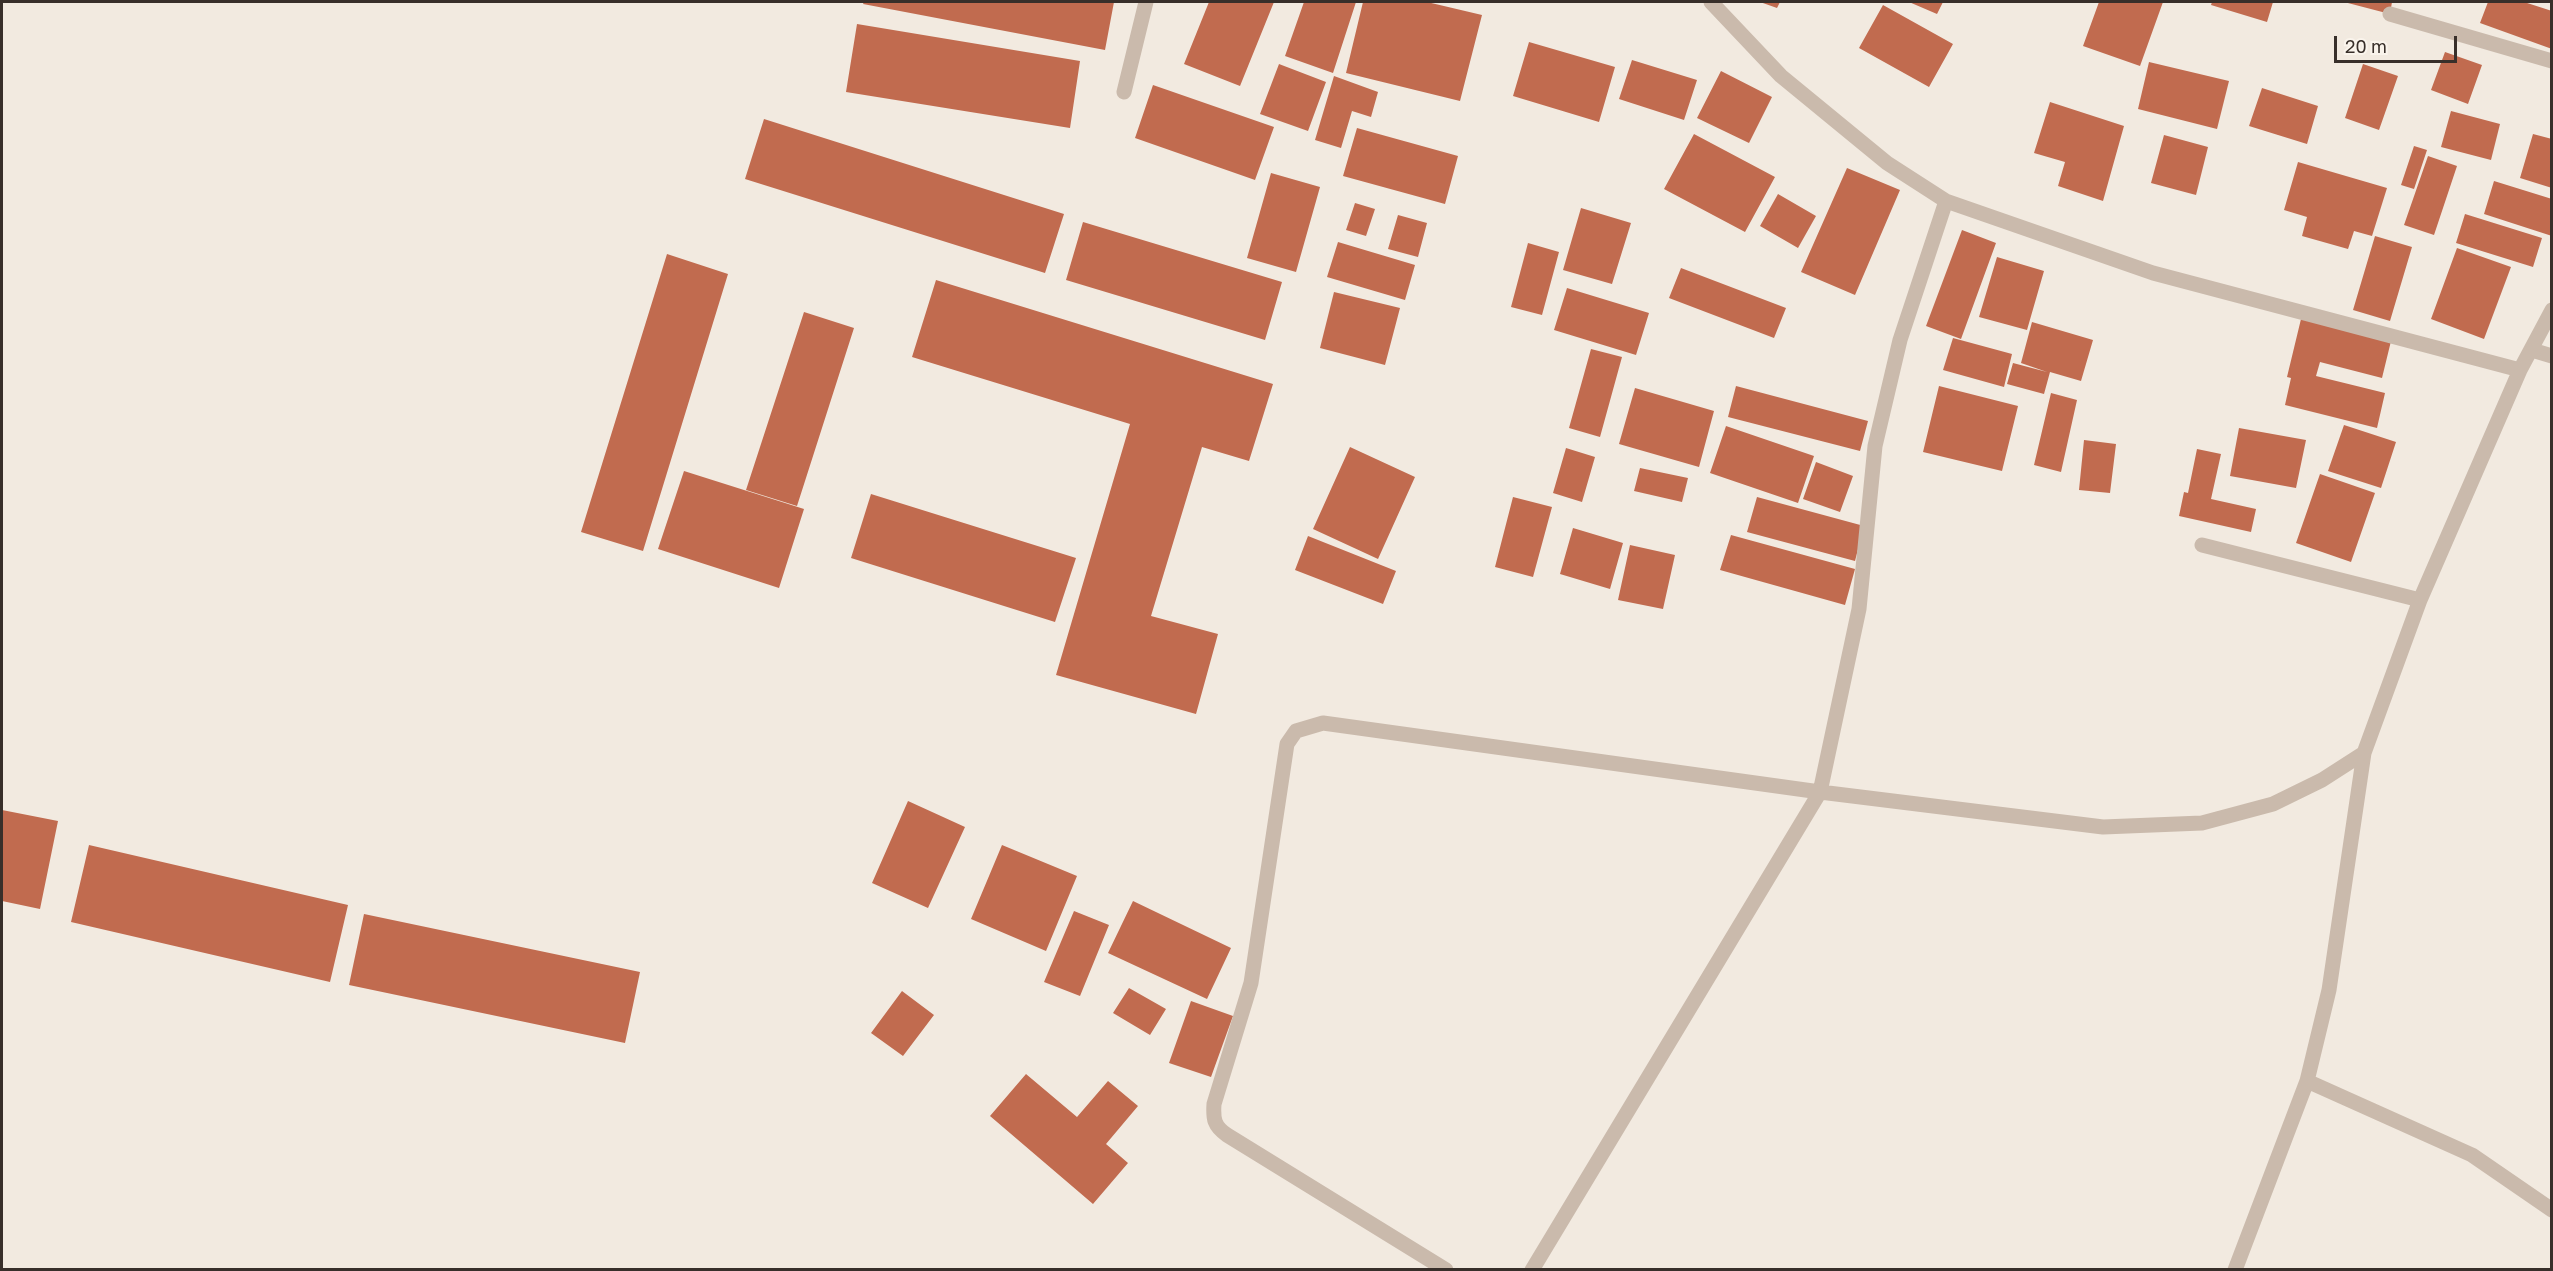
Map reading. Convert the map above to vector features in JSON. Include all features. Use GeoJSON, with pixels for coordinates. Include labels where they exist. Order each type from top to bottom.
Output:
{"type":"FeatureCollection","features":[{"type":"Feature","properties":{"kind":"street"},"geometry":{"type":"LineString","coordinates":[[1124,92],[1146,2]]}},
{"type":"Feature","properties":{"kind":"street"},"geometry":{"type":"LineString","coordinates":[[1712,2],[1781,76],[1887,163],[1946,201],[2153,273],[2520,370]]}},
{"type":"Feature","properties":{"kind":"street"},"geometry":{"type":"LineString","coordinates":[[2390,14],[2552,61]]}},
{"type":"Feature","properties":{"kind":"street"},"geometry":{"type":"LineString","coordinates":[[1532,1269],[1820,792],[1860,609],[1875,446],[1900,340],[1946,201]]}},
{"type":"Feature","properties":{"kind":"street"},"geometry":{"type":"LineString","coordinates":[[2235,1269],[2307,1081],[2329,990],[2364,753],[2420,600],[2520,370],[2552,310]]}},
{"type":"Feature","properties":{"kind":"street"},"geometry":{"type":"LineString","coordinates":[[2532,350],[2552,356]]}},
{"type":"Feature","properties":{"kind":"street"},"geometry":{"type":"LineString","coordinates":[[2202,545],[2420,600]]}},
{"type":"Feature","properties":{"kind":"street"},"geometry":{"type":"LineString","coordinates":[[1446,1269],[1227,1135],[1217,1128],[1213,1118],[1214,1104],[1251,983],[1287,744],[1296,731],[1308,725],[1323,723],[1820,792],[2103,826],[2202,823],[2273,804],[2322,780],[2364,753]]}},
{"type":"Feature","properties":{"kind":"street"},"geometry":{"type":"LineString","coordinates":[[2307,1081],[2472,1155],[2552,1210]]}},
{"type":"Feature","properties":{"kind":"building"},"geometry":{"type":"Polygon","coordinates":[[[864,2],[1114,2],[1105,50],[863,4],[864,2]]]}},
{"type":"Feature","properties":{"kind":"building"},"geometry":{"type":"Polygon","coordinates":[[[1209,2],[1274,2],[1240,86],[1184,64],[1209,2]]]}},
{"type":"Feature","properties":{"kind":"building"},"geometry":{"type":"Polygon","coordinates":[[[1304,2],[1356,2],[1333,73],[1285,56],[1304,2]]]}},
{"type":"Feature","properties":{"kind":"building"},"geometry":{"type":"Polygon","coordinates":[[[1363,2],[1427,2],[1482,15],[1460,101],[1346,73],[1363,2]]]}},
{"type":"Feature","properties":{"kind":"building"},"geometry":{"type":"Polygon","coordinates":[[[1760,2],[1780,2],[1777,8],[1760,2]]]}},
{"type":"Feature","properties":{"kind":"building"},"geometry":{"type":"Polygon","coordinates":[[[1909,2],[1943,2],[1937,14],[1909,2]]]}},
{"type":"Feature","properties":{"kind":"building"},"geometry":{"type":"Polygon","coordinates":[[[2099,2],[2163,2],[2140,66],[2083,46],[2099,2]]]}},
{"type":"Feature","properties":{"kind":"building"},"geometry":{"type":"Polygon","coordinates":[[[2212,2],[2273,2],[2267,22],[2211,5],[2212,2]]]}},
{"type":"Feature","properties":{"kind":"building"},"geometry":{"type":"Polygon","coordinates":[[[2344,2],[2392,2],[2390,14],[2344,2]]]}},
{"type":"Feature","properties":{"kind":"building"},"geometry":{"type":"Polygon","coordinates":[[[2488,2],[2524,2],[2552,11],[2552,49],[2480,23],[2488,2]]]}},
{"type":"Feature","properties":{"kind":"building"},"geometry":{"type":"Polygon","coordinates":[[[1883,5],[1953,44],[1929,87],[1859,48],[1883,5]]]}},
{"type":"Feature","properties":{"kind":"building"},"geometry":{"type":"Polygon","coordinates":[[[857,24],[1080,61],[1070,128],[846,92],[857,24]]]}},
{"type":"Feature","properties":{"kind":"building"},"geometry":{"type":"Polygon","coordinates":[[[1529,42],[1615,67],[1599,122],[1513,96],[1529,42]]]}},
{"type":"Feature","properties":{"kind":"building"},"geometry":{"type":"Polygon","coordinates":[[[2445,52],[2482,65],[2468,104],[2431,90],[2445,52]]]}},
{"type":"Feature","properties":{"kind":"building"},"geometry":{"type":"Polygon","coordinates":[[[1632,60],[1697,80],[1684,120],[1619,99],[1632,60]]]}},
{"type":"Feature","properties":{"kind":"building"},"geometry":{"type":"Polygon","coordinates":[[[2149,62],[2229,81],[2217,129],[2138,109],[2149,62]]]}},
{"type":"Feature","properties":{"kind":"building"},"geometry":{"type":"Polygon","coordinates":[[[1279,64],[1326,82],[1308,131],[1260,114],[1279,64]]]}},
{"type":"Feature","properties":{"kind":"building"},"geometry":{"type":"Polygon","coordinates":[[[2363,64],[2398,76],[2379,130],[2345,118],[2363,64]]]}},
{"type":"Feature","properties":{"kind":"building"},"geometry":{"type":"Polygon","coordinates":[[[1721,71],[1772,97],[1749,143],[1697,118],[1721,71]]]}},
{"type":"Feature","properties":{"kind":"building"},"geometry":{"type":"Polygon","coordinates":[[[1334,76],[1378,92],[1371,117],[1352,111],[1341,148],[1315,140],[1334,76]]]}},
{"type":"Feature","properties":{"kind":"building"},"geometry":{"type":"Polygon","coordinates":[[[1153,85],[1274,127],[1255,180],[1135,138],[1153,85]]]}},
{"type":"Feature","properties":{"kind":"building"},"geometry":{"type":"Polygon","coordinates":[[[2262,88],[2318,106],[2307,144],[2249,126],[2262,88]]]}},
{"type":"Feature","properties":{"kind":"building"},"geometry":{"type":"Polygon","coordinates":[[[2050,102],[2124,126],[2103,201],[2058,186],[2065,162],[2034,153],[2050,102]]]}},
{"type":"Feature","properties":{"kind":"building"},"geometry":{"type":"Polygon","coordinates":[[[2451,111],[2500,124],[2491,160],[2441,147],[2451,111]]]}},
{"type":"Feature","properties":{"kind":"building"},"geometry":{"type":"Polygon","coordinates":[[[764,119],[1064,214],[1045,273],[745,179],[764,119]]]}},
{"type":"Feature","properties":{"kind":"building"},"geometry":{"type":"Polygon","coordinates":[[[1357,128],[1458,156],[1445,204],[1343,176],[1357,128]]]}},
{"type":"Feature","properties":{"kind":"building"},"geometry":{"type":"Polygon","coordinates":[[[1694,134],[1775,177],[1745,232],[1664,189],[1694,134]]]}},
{"type":"Feature","properties":{"kind":"building"},"geometry":{"type":"Polygon","coordinates":[[[2533,134],[2552,139],[2552,188],[2520,178],[2533,134]]]}},
{"type":"Feature","properties":{"kind":"building"},"geometry":{"type":"Polygon","coordinates":[[[2164,135],[2208,147],[2196,195],[2151,183],[2164,135]]]}},
{"type":"Feature","properties":{"kind":"building"},"geometry":{"type":"Polygon","coordinates":[[[2414,146],[2427,150],[2414,189],[2401,185],[2414,146]]]}},
{"type":"Feature","properties":{"kind":"building"},"geometry":{"type":"Polygon","coordinates":[[[2428,156],[2457,166],[2434,235],[2404,225],[2428,156]]]}},
{"type":"Feature","properties":{"kind":"building"},"geometry":{"type":"Polygon","coordinates":[[[2298,162],[2387,188],[2372,236],[2354,231],[2348,249],[2302,236],[2307,217],[2284,210],[2298,162]]]}},
{"type":"Feature","properties":{"kind":"building"},"geometry":{"type":"Polygon","coordinates":[[[1847,168],[1900,190],[1855,295],[1801,272],[1847,168]]]}},
{"type":"Feature","properties":{"kind":"building"},"geometry":{"type":"Polygon","coordinates":[[[1271,173],[1320,187],[1296,272],[1247,258],[1271,173]]]}},
{"type":"Feature","properties":{"kind":"building"},"geometry":{"type":"Polygon","coordinates":[[[2494,181],[2552,199],[2552,236],[2484,214],[2494,181]]]}},
{"type":"Feature","properties":{"kind":"building"},"geometry":{"type":"Polygon","coordinates":[[[1778,194],[1816,216],[1798,248],[1760,226],[1778,194]]]}},
{"type":"Feature","properties":{"kind":"building"},"geometry":{"type":"Polygon","coordinates":[[[1355,203],[1375,209],[1366,236],[1346,230],[1355,203]]]}},
{"type":"Feature","properties":{"kind":"building"},"geometry":{"type":"Polygon","coordinates":[[[1581,208],[1631,223],[1612,284],[1563,270],[1581,208]]]}},
{"type":"Feature","properties":{"kind":"building"},"geometry":{"type":"Polygon","coordinates":[[[2465,214],[2542,238],[2533,267],[2456,243],[2465,214]]]}},
{"type":"Feature","properties":{"kind":"building"},"geometry":{"type":"Polygon","coordinates":[[[1398,215],[1427,223],[1418,257],[1388,249],[1398,215]]]}},
{"type":"Feature","properties":{"kind":"building"},"geometry":{"type":"Polygon","coordinates":[[[1083,222],[1282,282],[1265,340],[1066,280],[1083,222]]]}},
{"type":"Feature","properties":{"kind":"building"},"geometry":{"type":"Polygon","coordinates":[[[1962,230],[1996,243],[1961,339],[1926,326],[1962,230]]]}},
{"type":"Feature","properties":{"kind":"building"},"geometry":{"type":"Polygon","coordinates":[[[2375,236],[2412,247],[2390,321],[2353,310],[2375,236]]]}},
{"type":"Feature","properties":{"kind":"building"},"geometry":{"type":"Polygon","coordinates":[[[1338,242],[1415,265],[1405,300],[1327,277],[1338,242]]]}},
{"type":"Feature","properties":{"kind":"building"},"geometry":{"type":"Polygon","coordinates":[[[1528,243],[1559,252],[1542,315],[1511,307],[1528,243]]]}},
{"type":"Feature","properties":{"kind":"building"},"geometry":{"type":"Polygon","coordinates":[[[2457,248],[2511,267],[2484,339],[2431,319],[2457,248]]]}},
{"type":"Feature","properties":{"kind":"building"},"geometry":{"type":"Polygon","coordinates":[[[667,254],[728,274],[643,551],[581,532],[667,254]]]}},
{"type":"Feature","properties":{"kind":"building"},"geometry":{"type":"Polygon","coordinates":[[[1997,257],[2044,271],[2027,330],[1979,317],[1997,257]]]}},
{"type":"Feature","properties":{"kind":"building"},"geometry":{"type":"Polygon","coordinates":[[[1681,268],[1786,308],[1774,338],[1669,298],[1681,268]]]}},
{"type":"Feature","properties":{"kind":"building"},"geometry":{"type":"Polygon","coordinates":[[[936,280],[1273,384],[1249,461],[1202,447],[1151,616],[1218,634],[1196,714],[1056,675],[1130,424],[912,357],[936,280]]]}},
{"type":"Feature","properties":{"kind":"building"},"geometry":{"type":"Polygon","coordinates":[[[1567,288],[1649,313],[1636,355],[1554,330],[1567,288]]]}},
{"type":"Feature","properties":{"kind":"building"},"geometry":{"type":"Polygon","coordinates":[[[1334,292],[1400,308],[1385,365],[1320,348],[1334,292]]]}},
{"type":"Feature","properties":{"kind":"building"},"geometry":{"type":"Polygon","coordinates":[[[804,312],[854,328],[797,506],[746,490],[804,312]]]}},
{"type":"Feature","properties":{"kind":"building"},"geometry":{"type":"Polygon","coordinates":[[[2301,319],[2391,341],[2382,378],[2320,362],[2316,376],[2385,393],[2377,428],[2285,405],[2291,378],[2287,377],[2301,319]]]}},
{"type":"Feature","properties":{"kind":"building"},"geometry":{"type":"Polygon","coordinates":[[[2032,322],[2093,340],[2081,381],[2050,372],[2044,394],[2007,384],[2013,363],[2047,372],[2021,363],[2032,322]]]}},
{"type":"Feature","properties":{"kind":"building"},"geometry":{"type":"Polygon","coordinates":[[[1953,338],[2012,354],[2004,387],[1943,370],[1953,338]]]}},
{"type":"Feature","properties":{"kind":"building"},"geometry":{"type":"Polygon","coordinates":[[[1591,349],[1622,357],[1600,437],[1569,428],[1591,349]]]}},
{"type":"Feature","properties":{"kind":"building"},"geometry":{"type":"Polygon","coordinates":[[[1736,386],[1868,421],[1860,451],[1728,417],[1736,386]]]}},
{"type":"Feature","properties":{"kind":"building"},"geometry":{"type":"Polygon","coordinates":[[[1939,386],[2018,406],[2002,471],[1923,452],[1939,386]]]}},
{"type":"Feature","properties":{"kind":"building"},"geometry":{"type":"Polygon","coordinates":[[[1635,388],[1714,411],[1699,467],[1619,444],[1635,388]]]}},
{"type":"Feature","properties":{"kind":"building"},"geometry":{"type":"Polygon","coordinates":[[[2051,393],[2077,400],[2061,472],[2034,465],[2051,393]]]}},
{"type":"Feature","properties":{"kind":"building"},"geometry":{"type":"Polygon","coordinates":[[[2344,425],[2396,442],[2381,488],[2328,471],[2344,425]]]}},
{"type":"Feature","properties":{"kind":"building"},"geometry":{"type":"Polygon","coordinates":[[[1726,426],[1814,456],[1798,503],[1710,473],[1726,426]]]}},
{"type":"Feature","properties":{"kind":"building"},"geometry":{"type":"Polygon","coordinates":[[[2239,428],[2306,440],[2296,488],[2230,476],[2239,428]]]}},
{"type":"Feature","properties":{"kind":"building"},"geometry":{"type":"Polygon","coordinates":[[[2084,440],[2116,444],[2110,493],[2079,490],[2084,440]]]}},
{"type":"Feature","properties":{"kind":"building"},"geometry":{"type":"Polygon","coordinates":[[[1350,447],[1415,477],[1378,559],[1313,529],[1350,447]]]}},
{"type":"Feature","properties":{"kind":"building"},"geometry":{"type":"Polygon","coordinates":[[[1566,448],[1595,457],[1582,502],[1553,493],[1566,448]]]}},
{"type":"Feature","properties":{"kind":"building"},"geometry":{"type":"Polygon","coordinates":[[[2197,449],[2221,454],[2211,499],[2256,509],[2251,532],[2179,516],[2184,492],[2188,493],[2197,449]]]}},
{"type":"Feature","properties":{"kind":"building"},"geometry":{"type":"Polygon","coordinates":[[[1816,462],[1853,476],[1840,512],[1803,499],[1816,462]]]}},
{"type":"Feature","properties":{"kind":"building"},"geometry":{"type":"Polygon","coordinates":[[[1640,468],[1688,478],[1682,502],[1634,491],[1640,468]]]}},
{"type":"Feature","properties":{"kind":"building"},"geometry":{"type":"Polygon","coordinates":[[[684,471],[804,509],[779,588],[658,549],[684,471]]]}},
{"type":"Feature","properties":{"kind":"building"},"geometry":{"type":"Polygon","coordinates":[[[2320,474],[2375,493],[2351,562],[2296,543],[2320,474]]]}},
{"type":"Feature","properties":{"kind":"building"},"geometry":{"type":"Polygon","coordinates":[[[871,494],[1076,558],[1055,622],[851,558],[871,494]]]}},
{"type":"Feature","properties":{"kind":"building"},"geometry":{"type":"Polygon","coordinates":[[[1513,497],[1552,507],[1533,577],[1495,567],[1513,497]]]}},
{"type":"Feature","properties":{"kind":"building"},"geometry":{"type":"Polygon","coordinates":[[[1757,497],[1864,526],[1855,561],[1747,532],[1757,497]]]}},
{"type":"Feature","properties":{"kind":"building"},"geometry":{"type":"Polygon","coordinates":[[[1573,528],[1623,543],[1610,589],[1560,574],[1573,528]]]}},
{"type":"Feature","properties":{"kind":"building"},"geometry":{"type":"Polygon","coordinates":[[[1731,535],[1855,569],[1845,605],[1720,570],[1731,535]]]}},
{"type":"Feature","properties":{"kind":"building"},"geometry":{"type":"Polygon","coordinates":[[[1308,536],[1396,571],[1383,604],[1295,570],[1308,536]]]}},
{"type":"Feature","properties":{"kind":"building"},"geometry":{"type":"Polygon","coordinates":[[[1630,545],[1675,555],[1663,609],[1618,600],[1630,545]]]}},
{"type":"Feature","properties":{"kind":"building"},"geometry":{"type":"Polygon","coordinates":[[[908,801],[965,827],[928,908],[872,883],[908,801]]]}},
{"type":"Feature","properties":{"kind":"building"},"geometry":{"type":"Polygon","coordinates":[[[2,810],[58,821],[40,909],[2,901],[2,810]]]}},
{"type":"Feature","properties":{"kind":"building"},"geometry":{"type":"Polygon","coordinates":[[[89,845],[348,905],[330,982],[71,922],[89,845]]]}},
{"type":"Feature","properties":{"kind":"building"},"geometry":{"type":"Polygon","coordinates":[[[1002,845],[1077,876],[1046,951],[971,919],[1002,845]]]}},
{"type":"Feature","properties":{"kind":"building"},"geometry":{"type":"Polygon","coordinates":[[[1133,901],[1231,948],[1207,999],[1108,953],[1133,901]]]}},
{"type":"Feature","properties":{"kind":"building"},"geometry":{"type":"Polygon","coordinates":[[[1074,911],[1109,925],[1080,996],[1044,982],[1074,911]]]}},
{"type":"Feature","properties":{"kind":"building"},"geometry":{"type":"Polygon","coordinates":[[[364,914],[640,972],[625,1043],[349,985],[364,914]]]}},
{"type":"Feature","properties":{"kind":"building"},"geometry":{"type":"Polygon","coordinates":[[[1129,988],[1166,1009],[1150,1035],[1113,1013],[1129,988]]]}},
{"type":"Feature","properties":{"kind":"building"},"geometry":{"type":"Polygon","coordinates":[[[902,991],[934,1015],[903,1056],[871,1033],[902,991]]]}},
{"type":"Feature","properties":{"kind":"building"},"geometry":{"type":"Polygon","coordinates":[[[1191,1001],[1233,1016],[1211,1077],[1169,1063],[1191,1001]]]}},
{"type":"Feature","properties":{"kind":"building"},"geometry":{"type":"Polygon","coordinates":[[[1026,1074],[1077,1117],[1108,1081],[1138,1106],[1106,1144],[1128,1163],[1093,1204],[990,1116],[1026,1074]]]}}]}
